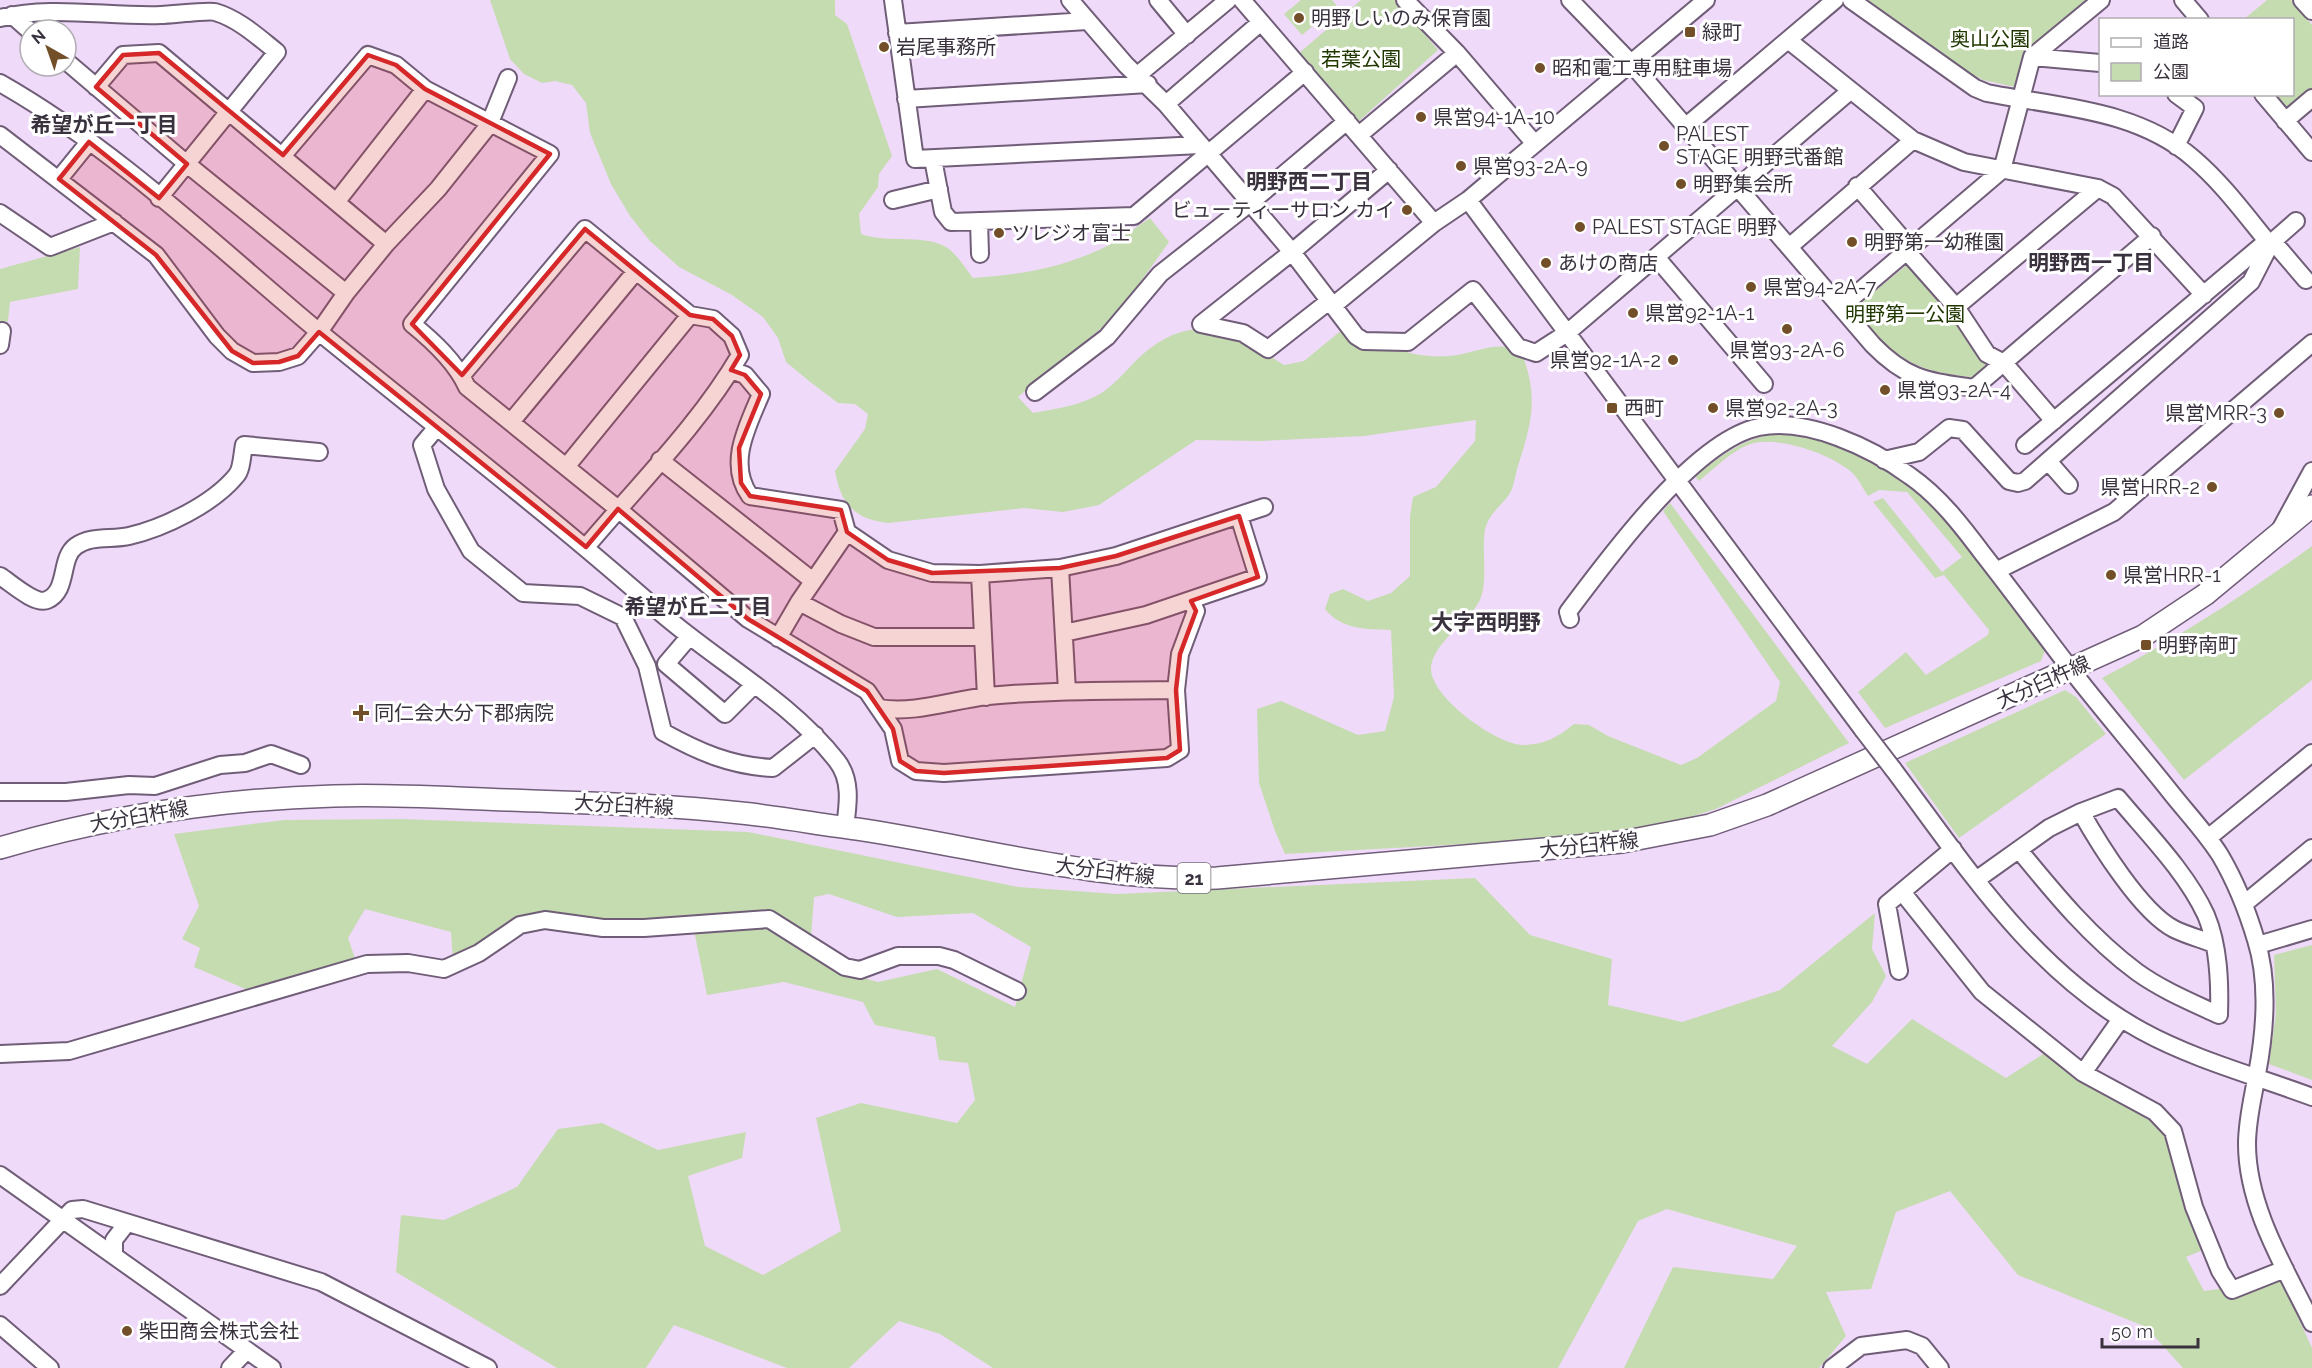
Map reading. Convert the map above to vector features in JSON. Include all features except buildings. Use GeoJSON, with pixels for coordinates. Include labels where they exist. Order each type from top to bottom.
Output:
{"type":"FeatureCollection","features":[{"type":"Feature","properties":{"kind":"main road","name":"大分臼杵線"},"geometry":{"type":"LineString","coordinates":[[0,848],[85,824],[144,813],[213,804],[337,796],[652,805],[741,813],[908,837],[1090,872],[1156,878],[1217,878],[1622,842],[1710,825],[1767,805],[2125,645],[2163,625],[2206,594],[2312,506]]}},
{"type":"Feature","properties":{"kind":"street"},"geometry":{"type":"LineString","coordinates":[[893,0],[915,159],[1205,150]]}},
{"type":"Feature","properties":{"kind":"street"},"geometry":{"type":"LineString","coordinates":[[1070,0],[1126,64],[1144,79],[1166,104],[1292,252],[1334,304],[1356,336],[1364,341],[1408,342],[1473,290],[1518,347],[1536,353],[1568,333],[1850,91]]}},
{"type":"Feature","properties":{"kind":"street"},"geometry":{"type":"LineString","coordinates":[[1158,0],[1187,35]]}},
{"type":"Feature","properties":{"kind":"street"},"geometry":{"type":"LineString","coordinates":[[906,99],[1144,79],[1187,35],[1228,0]]}},
{"type":"Feature","properties":{"kind":"street"},"geometry":{"type":"LineString","coordinates":[[1242,0],[1434,223]]}},
{"type":"Feature","properties":{"kind":"street"},"geometry":{"type":"LineString","coordinates":[[1405,0],[1457,52],[1535,144]]}},
{"type":"Feature","properties":{"kind":"street"},"geometry":{"type":"LineString","coordinates":[[1570,0],[1631,63],[1736,188],[1887,360],[1902,372],[1917,378],[1974,388],[2152,236]]}},
{"type":"Feature","properties":{"kind":"street"},"geometry":{"type":"LineString","coordinates":[[1389,170],[1292,252],[1201,324],[1243,333],[1268,349],[1324,305],[1334,304],[1434,223],[1468,200],[1706,0]]}},
{"type":"Feature","properties":{"kind":"street"},"geometry":{"type":"LineString","coordinates":[[1685,128],[1835,0]]}},
{"type":"Feature","properties":{"kind":"street"},"geometry":{"type":"LineString","coordinates":[[1851,0],[1967,83],[1987,93],[2119,118],[2145,128],[2176,146],[2220,184],[2269,242],[2306,280]]}},
{"type":"Feature","properties":{"kind":"street"},"geometry":{"type":"LineString","coordinates":[[1841,307],[2002,170],[2032,57],[2101,0]]}},
{"type":"Feature","properties":{"kind":"street"},"geometry":{"type":"LineString","coordinates":[[2183,0],[2198,18]]}},
{"type":"Feature","properties":{"kind":"street"},"geometry":{"type":"LineString","coordinates":[[2302,0],[2312,11]]}},
{"type":"Feature","properties":{"kind":"street"},"geometry":{"type":"LineString","coordinates":[[6,17],[34,13],[196,15],[213,11],[241,24],[277,52],[159,198]]}},
{"type":"Feature","properties":{"kind":"street"},"geometry":{"type":"LineString","coordinates":[[897,33],[1087,21]]}},
{"type":"Feature","properties":{"kind":"street"},"geometry":{"type":"LineString","coordinates":[[1166,104],[1261,22]]}},
{"type":"Feature","properties":{"kind":"street"},"geometry":{"type":"LineString","coordinates":[[1788,40],[1913,140],[1964,162],[2098,188],[2118,200],[2204,294]]}},
{"type":"Feature","properties":{"kind":"street"},"geometry":{"type":"LineString","coordinates":[[1359,135],[1457,52]]}},
{"type":"Feature","properties":{"kind":"street"},"geometry":{"type":"LineString","coordinates":[[96,87],[123,55],[159,53],[386,244]]}},
{"type":"Feature","properties":{"kind":"street"},"geometry":{"type":"LineString","coordinates":[[283,155],[368,55],[396,65],[425,89],[549,154],[412,324],[432,341],[462,375],[467,387],[618,509],[748,619],[867,691],[893,729],[900,761],[916,771],[944,773],[1167,758],[1180,750],[1176,690],[1180,654],[1196,611],[1191,601]]}},
{"type":"Feature","properties":{"kind":"street"},"geometry":{"type":"LineString","coordinates":[[2032,57],[2099,63]]}},
{"type":"Feature","properties":{"kind":"street"},"geometry":{"type":"LineString","coordinates":[[78,71],[187,164],[346,293]]}},
{"type":"Feature","properties":{"kind":"street"},"geometry":{"type":"LineString","coordinates":[[933,159],[943,212],[951,222],[1134,216],[1205,150],[1305,72]]}},
{"type":"Feature","properties":{"kind":"street"},"geometry":{"type":"LineString","coordinates":[[0,135],[156,255],[217,336],[232,351],[253,363],[279,362],[298,356],[320,332],[346,293],[386,244],[438,189],[489,124],[508,78]]}},
{"type":"Feature","properties":{"kind":"street"},"geometry":{"type":"LineString","coordinates":[[0,83],[52,112],[586,547],[689,637],[815,735],[840,765],[849,794],[846,827]]}},
{"type":"Feature","properties":{"kind":"street"},"geometry":{"type":"LineString","coordinates":[[337,201],[425,89]]}},
{"type":"Feature","properties":{"kind":"street"},"geometry":{"type":"LineString","coordinates":[[2176,146],[2195,108],[2179,96]]}},
{"type":"Feature","properties":{"kind":"street"},"geometry":{"type":"LineString","coordinates":[[2265,96],[2312,153]]}},
{"type":"Feature","properties":{"kind":"street"},"geometry":{"type":"LineString","coordinates":[[2285,120],[2312,98]]}},
{"type":"Feature","properties":{"kind":"street"},"geometry":{"type":"LineString","coordinates":[[1035,392],[1107,337],[1160,274],[1250,203],[1347,120]]}},
{"type":"Feature","properties":{"kind":"street"},"geometry":{"type":"LineString","coordinates":[[1789,247],[1913,140]]}},
{"type":"Feature","properties":{"kind":"street"},"geometry":{"type":"LineString","coordinates":[[59,179],[89,142]]}},
{"type":"Feature","properties":{"kind":"street"},"geometry":{"type":"LineString","coordinates":[[1857,186],[1906,243],[1909,250],[1956,307],[1987,354],[2004,363],[2054,421]]}},
{"type":"Feature","properties":{"kind":"street"},"geometry":{"type":"LineString","coordinates":[[1956,307],[2098,188]]}},
{"type":"Feature","properties":{"kind":"street"},"geometry":{"type":"LineString","coordinates":[[893,200],[939,189]]}},
{"type":"Feature","properties":{"kind":"street"},"geometry":{"type":"LineString","coordinates":[[1468,200],[1863,730],[2014,928],[2046,962],[2121,1019],[2173,1046],[2312,1097]]}},
{"type":"Feature","properties":{"kind":"street"},"geometry":{"type":"LineString","coordinates":[[0,213],[50,247],[114,222]]}},
{"type":"Feature","properties":{"kind":"street"},"geometry":{"type":"LineString","coordinates":[[979,221],[980,254]]}},
{"type":"Feature","properties":{"kind":"street"},"geometry":{"type":"LineString","coordinates":[[2025,445],[2204,294],[2296,221]]}},
{"type":"Feature","properties":{"kind":"street"},"geometry":{"type":"LineString","coordinates":[[462,375],[585,229],[690,315],[713,319],[732,336],[740,355],[731,370],[710,400],[586,547]]}},
{"type":"Feature","properties":{"kind":"street"},"geometry":{"type":"LineString","coordinates":[[1884,459],[1919,452],[1949,428],[1963,430],[2009,481],[2018,483],[2025,481],[2252,282],[2269,242]]}},
{"type":"Feature","properties":{"kind":"street"},"geometry":{"type":"LineString","coordinates":[[1656,257],[1764,384]]}},
{"type":"Feature","properties":{"kind":"street"},"geometry":{"type":"LineString","coordinates":[[511,422],[636,271]]}},
{"type":"Feature","properties":{"kind":"street"},"geometry":{"type":"LineString","coordinates":[[566,467],[690,315]]}},
{"type":"Feature","properties":{"kind":"street"},"geometry":{"type":"LineString","coordinates":[[1996,571],[2114,512],[2312,343]]}},
{"type":"Feature","properties":{"kind":"street"},"geometry":{"type":"LineString","coordinates":[[731,370],[745,375],[761,394],[739,448],[741,483],[750,496],[841,510],[847,532],[888,560],[932,573],[980,574],[1060,568],[1116,556],[1264,507]]}},
{"type":"Feature","properties":{"kind":"street"},"geometry":{"type":"LineString","coordinates":[[1570,619],[1568,612],[1676,479],[1742,432],[1772,425],[1813,429],[1884,459],[1928,491],[1964,530],[2071,669],[2208,838],[2244,904],[2258,945],[2263,1018],[2257,1077],[2247,1129],[2248,1162],[2256,1200],[2285,1269],[2312,1323]]}},
{"type":"Feature","properties":{"kind":"street"},"geometry":{"type":"LineString","coordinates":[[437,427],[422,445],[436,489],[471,551],[523,593],[580,596],[623,617],[646,666],[663,732],[698,751],[728,763],[773,768],[815,735]]}},
{"type":"Feature","properties":{"kind":"street"},"geometry":{"type":"LineString","coordinates":[[0,576],[33,600],[46,601],[58,591],[74,547],[88,540],[131,536],[190,513],[238,475],[244,446],[319,452]]}},
{"type":"Feature","properties":{"kind":"street"},"geometry":{"type":"LineString","coordinates":[[660,460],[813,581]]}},
{"type":"Feature","properties":{"kind":"street"},"geometry":{"type":"LineString","coordinates":[[2048,461],[2069,485]]}},
{"type":"Feature","properties":{"kind":"street"},"geometry":{"type":"LineString","coordinates":[[2274,537],[2283,526],[2312,471]]}},
{"type":"Feature","properties":{"kind":"street"},"geometry":{"type":"LineString","coordinates":[[1064,633],[1097,627],[1191,601],[1258,577],[1239,516]]}},
{"type":"Feature","properties":{"kind":"street"},"geometry":{"type":"LineString","coordinates":[[778,638],[799,602],[847,532]]}},
{"type":"Feature","properties":{"kind":"street"},"geometry":{"type":"LineString","coordinates":[[1060,568],[1067,691]]}},
{"type":"Feature","properties":{"kind":"street"},"geometry":{"type":"LineString","coordinates":[[980,574],[986,697]]}},
{"type":"Feature","properties":{"kind":"street"},"geometry":{"type":"LineString","coordinates":[[799,602],[841,624],[874,637],[983,637]]}},
{"type":"Feature","properties":{"kind":"street"},"geometry":{"type":"LineString","coordinates":[[689,637],[666,664],[725,714],[753,686]]}},
{"type":"Feature","properties":{"kind":"street"},"geometry":{"type":"LineString","coordinates":[[879,708],[896,711],[986,697],[1067,691],[1176,690]]}},
{"type":"Feature","properties":{"kind":"street"},"geometry":{"type":"LineString","coordinates":[[2208,838],[2312,753]]}},
{"type":"Feature","properties":{"kind":"street"},"geometry":{"type":"LineString","coordinates":[[0,792],[66,792],[129,785],[155,786],[220,765],[245,763],[271,754],[301,765]]}},
{"type":"Feature","properties":{"kind":"street"},"geometry":{"type":"LineString","coordinates":[[1976,880],[2049,828],[2081,812],[2118,798],[2190,888],[2206,916],[2214,944],[2220,982],[2219,1015],[2167,990],[2139,973],[2106,947],[2078,920],[2019,850]]}},
{"type":"Feature","properties":{"kind":"street"},"geometry":{"type":"LineString","coordinates":[[2081,812],[2105,855],[2144,902],[2172,928],[2214,944]]}},
{"type":"Feature","properties":{"kind":"street"},"geometry":{"type":"LineString","coordinates":[[2244,904],[2312,848]]}},
{"type":"Feature","properties":{"kind":"street"},"geometry":{"type":"LineString","coordinates":[[1899,971],[1887,904],[1953,849]]}},
{"type":"Feature","properties":{"kind":"street"},"geometry":{"type":"LineString","coordinates":[[1903,893],[1982,992],[2083,1073],[2155,1112],[2173,1131],[2194,1207],[2220,1271],[2232,1290],[2285,1269]]}},
{"type":"Feature","properties":{"kind":"street"},"geometry":{"type":"LineString","coordinates":[[0,1054],[69,1051],[367,964],[408,963],[444,969],[479,953],[520,925],[545,920],[603,928],[644,928],[769,919],[845,967],[860,970],[898,956],[939,956],[954,960],[1017,991]]}},
{"type":"Feature","properties":{"kind":"street"},"geometry":{"type":"LineString","coordinates":[[2258,945],[2312,929]]}},
{"type":"Feature","properties":{"kind":"street"},"geometry":{"type":"LineString","coordinates":[[2083,1073],[2121,1019]]}},
{"type":"Feature","properties":{"kind":"street"},"geometry":{"type":"LineString","coordinates":[[0,1175],[272,1368]]}},
{"type":"Feature","properties":{"kind":"street"},"geometry":{"type":"LineString","coordinates":[[0,1286],[63,1218],[72,1210],[83,1209],[321,1282],[488,1368]]}},
{"type":"Feature","properties":{"kind":"street"},"geometry":{"type":"LineString","coordinates":[[114,1255],[114,1240],[127,1223]]}},
{"type":"Feature","properties":{"kind":"street"},"geometry":{"type":"LineString","coordinates":[[0,1325],[50,1368]]}},
{"type":"Feature","properties":{"kind":"street"},"geometry":{"type":"LineString","coordinates":[[1832,1368],[1861,1346],[1907,1340],[1922,1346],[1940,1368]]}},
{"type":"Feature","properties":{"kind":"street"},"geometry":{"type":"LineString","coordinates":[[230,1368],[247,1350]]}},
{"type":"Feature","properties":{"kind":"highlighted area"},"geometry":{"type":"Polygon","coordinates":[[[159,53],[283,155],[368,55],[396,65],[425,89],[550,154],[412,324],[462,375],[585,229],[690,315],[713,319],[732,336],[740,355],[731,370],[745,375],[761,394],[739,448],[741,483],[750,496],[841,510],[847,532],[888,560],[932,573],[1060,568],[1116,556],[1239,516],[1258,577],[1191,601],[1196,611],[1180,654],[1176,690],[1180,750],[1167,758],[944,773],[916,771],[900,761],[893,729],[867,691],[748,619],[618,509],[586,547],[319,332],[298,356],[279,362],[253,363],[232,351],[156,255],[59,179],[89,142],[159,198],[187,164],[96,87],[123,55],[159,53]]]}},
{"type":"Feature","properties":{"kind":"green space"},"geometry":{"type":"Polygon","coordinates":[[[490,0],[835,0],[835,15],[847,24],[892,156],[879,174],[878,187],[859,214],[861,234],[940,244],[956,255],[973,278],[1021,273],[1083,257],[1106,247],[1150,218],[1169,242],[1116,316],[1018,397],[1033,413],[1069,406],[1103,392],[1143,354],[1162,340],[1180,332],[1198,329],[1215,330],[1231,335],[1284,365],[1304,361],[1343,329],[1394,349],[1421,355],[1449,356],[1503,346],[1521,351],[1527,367],[1532,396],[1527,436],[1512,490],[1491,516],[1485,530],[1484,585],[1479,602],[1444,642],[1433,659],[1431,668],[1434,680],[1441,692],[1453,705],[1483,729],[1513,743],[1525,745],[1539,743],[1557,736],[1574,724],[1589,725],[1608,736],[1681,765],[1697,758],[1776,701],[1780,682],[1663,511],[1670,503],[1849,743],[1716,809],[1642,832],[1595,837],[1285,854],[1259,783],[1257,709],[1281,701],[1358,735],[1385,731],[1394,697],[1391,630],[1347,625],[1325,609],[1330,594],[1343,589],[1368,601],[1391,593],[1410,576],[1410,516],[1413,497],[1436,487],[1475,441],[1476,420],[1364,436],[1260,441],[1196,440],[1099,505],[1063,512],[1024,508],[888,523],[867,518],[858,514],[846,501],[841,493],[835,471],[865,429],[868,414],[855,404],[838,403],[809,381],[786,362],[778,338],[763,317],[732,295],[679,267],[650,241],[630,216],[611,184],[590,133],[586,103],[572,85],[555,81],[542,83],[524,74],[510,59],[490,0]]]}},
{"type":"Feature","properties":{"kind":"green space"},"geometry":{"type":"Polygon","coordinates":[[[1301,0],[1332,0],[1337,6],[1302,35],[1284,14],[1301,0]]]}},
{"type":"Feature","properties":{"kind":"green space","name":"若葉公園"},"geometry":{"type":"Polygon","coordinates":[[[1361,0],[1396,0],[1438,50],[1359,121],[1353,122],[1298,54],[1361,0]]]}},
{"type":"Feature","properties":{"kind":"green space","name":"奥山公園"},"geometry":{"type":"Polygon","coordinates":[[[1868,0],[2086,0],[2028,50],[2019,84],[2015,87],[1983,80],[1958,67],[1868,0]]]}},
{"type":"Feature","properties":{"kind":"green space"},"geometry":{"type":"Polygon","coordinates":[[[2267,0],[2291,0],[2312,25],[2312,95],[2285,113],[2271,96],[2294,96],[2294,18],[2245,18],[2267,0]]]}},
{"type":"Feature","properties":{"kind":"green space"},"geometry":{"type":"Polygon","coordinates":[[[80,247],[78,289],[10,302],[8,321],[0,324],[0,269],[80,247]]]}},
{"type":"Feature","properties":{"kind":"green space","name":"明野第一公園"},"geometry":{"type":"Polygon","coordinates":[[[1909,263],[1992,362],[1979,378],[1937,372],[1907,360],[1881,340],[1852,310],[1909,263]]]}},
{"type":"Feature","properties":{"kind":"green space"},"geometry":{"type":"Polygon","coordinates":[[[1778,434],[1825,442],[1867,459],[1903,482],[1935,510],[1991,577],[2045,650],[2041,661],[1885,728],[1858,692],[1906,652],[1926,675],[1988,635],[1989,630],[1944,575],[1935,578],[1873,502],[1883,498],[1942,572],[1962,557],[1907,492],[1879,490],[1868,496],[1849,470],[1828,457],[1800,447],[1772,442],[1759,442],[1741,448],[1699,481],[1695,476],[1744,443],[1778,434]]]}},
{"type":"Feature","properties":{"kind":"green space"},"geometry":{"type":"Polygon","coordinates":[[[2312,546],[2312,680],[2184,780],[2102,678],[2210,616],[2312,546]]]}},
{"type":"Feature","properties":{"kind":"green space"},"geometry":{"type":"Polygon","coordinates":[[[2065,690],[2076,697],[2106,734],[1959,838],[1905,763],[2065,690]]]}},
{"type":"Feature","properties":{"kind":"green space"},"geometry":{"type":"Polygon","coordinates":[[[402,819],[748,832],[1018,887],[1117,894],[1475,878],[1530,935],[1612,959],[1608,1005],[1682,1022],[1780,990],[1875,913],[1872,949],[1886,976],[1872,1002],[1832,1046],[1867,1064],[1912,1019],[2006,1078],[2043,1054],[2136,1108],[2170,1131],[2208,1248],[2186,1257],[2204,1291],[2281,1280],[2312,1348],[2312,1368],[2183,1368],[2146,1327],[2018,1275],[1950,1191],[1896,1212],[1871,1289],[1826,1292],[1846,1336],[1819,1368],[1624,1368],[1673,1267],[1773,1279],[1797,1246],[1667,1209],[1638,1221],[1558,1368],[993,1368],[940,1334],[899,1321],[849,1368],[787,1368],[674,1325],[646,1368],[557,1368],[396,1272],[401,1215],[444,1220],[517,1187],[558,1129],[602,1123],[658,1150],[746,1132],[742,1158],[688,1176],[705,1246],[763,1275],[841,1231],[816,1118],[861,1103],[957,1123],[975,1100],[968,1063],[939,1060],[935,1037],[875,1025],[863,1002],[784,982],[707,995],[694,930],[771,924],[845,973],[878,982],[937,969],[1015,1007],[1031,947],[973,913],[897,917],[829,894],[814,897],[811,938],[768,914],[645,925],[558,919],[453,961],[451,932],[365,909],[348,938],[357,964],[255,993],[194,967],[200,948],[182,939],[199,906],[174,834],[284,820],[402,819]]]}},
{"type":"Feature","properties":{"kind":"green space"},"geometry":{"type":"Polygon","coordinates":[[[2312,945],[2312,1080],[2269,1064],[2276,1013],[2274,955],[2312,945]]]}},
{"type":"Feature","properties":{"kind":"place","name":"明野しいのみ保育園"},"geometry":{"type":"Point","coordinates":[1299,18]}},
{"type":"Feature","properties":{"kind":"place","name":"緑町"},"geometry":{"type":"Point","coordinates":[1690,32]}},
{"type":"Feature","properties":{"kind":"place","name":"岩尾事務所"},"geometry":{"type":"Point","coordinates":[884,47]}},
{"type":"Feature","properties":{"kind":"place","name":"昭和電工専用駐車場"},"geometry":{"type":"Point","coordinates":[1540,68]}},
{"type":"Feature","properties":{"kind":"place","name":"県営94-1A-10"},"geometry":{"type":"Point","coordinates":[1421,117]}},
{"type":"Feature","properties":{"kind":"place","name":"PALEST STAGE 明野弐番館"},"geometry":{"type":"Point","coordinates":[1664,146]}},
{"type":"Feature","properties":{"kind":"place","name":"県営93-2A-9"},"geometry":{"type":"Point","coordinates":[1461,166]}},
{"type":"Feature","properties":{"kind":"place","name":"明野集会所"},"geometry":{"type":"Point","coordinates":[1681,184]}},
{"type":"Feature","properties":{"kind":"place","name":"ビューティーサロン カイ"},"geometry":{"type":"Point","coordinates":[1407,210]}},
{"type":"Feature","properties":{"kind":"place","name":"PALEST STAGE 明野"},"geometry":{"type":"Point","coordinates":[1580,227]}},
{"type":"Feature","properties":{"kind":"place","name":"ソレジオ富士"},"geometry":{"type":"Point","coordinates":[999,233]}},
{"type":"Feature","properties":{"kind":"place","name":"明野第一幼稚園"},"geometry":{"type":"Point","coordinates":[1852,242]}},
{"type":"Feature","properties":{"kind":"place","name":"あけの商店"},"geometry":{"type":"Point","coordinates":[1546,263]}},
{"type":"Feature","properties":{"kind":"place","name":"県営94-2A-7"},"geometry":{"type":"Point","coordinates":[1751,287]}},
{"type":"Feature","properties":{"kind":"place","name":"県営92-1A-1"},"geometry":{"type":"Point","coordinates":[1633,313]}},
{"type":"Feature","properties":{"kind":"place","name":"県営93-2A-6"},"geometry":{"type":"Point","coordinates":[1787,329]}},
{"type":"Feature","properties":{"kind":"place","name":"県営92-1A-2"},"geometry":{"type":"Point","coordinates":[1673,360]}},
{"type":"Feature","properties":{"kind":"place","name":"県営93-2A-4"},"geometry":{"type":"Point","coordinates":[1885,390]}},
{"type":"Feature","properties":{"kind":"place","name":"西町"},"geometry":{"type":"Point","coordinates":[1612,408]}},
{"type":"Feature","properties":{"kind":"place","name":"県営92-2A-3"},"geometry":{"type":"Point","coordinates":[1713,408]}},
{"type":"Feature","properties":{"kind":"place","name":"県営MRR-3"},"geometry":{"type":"Point","coordinates":[2279,413]}},
{"type":"Feature","properties":{"kind":"place","name":"県営HRR-2"},"geometry":{"type":"Point","coordinates":[2212,487]}},
{"type":"Feature","properties":{"kind":"place","name":"県営HRR-1"},"geometry":{"type":"Point","coordinates":[2111,575]}},
{"type":"Feature","properties":{"kind":"place","name":"明野南町"},"geometry":{"type":"Point","coordinates":[2146,645]}},
{"type":"Feature","properties":{"kind":"place","name":"同仁会大分下郡病院"},"geometry":{"type":"Point","coordinates":[361,713]}},
{"type":"Feature","properties":{"kind":"place","name":"柴田商会株式会社"},"geometry":{"type":"Point","coordinates":[127,1331]}},
{"type":"Feature","properties":{"kind":"district","name":"希望が丘一丁目"},"geometry":{"type":"Point","coordinates":[104,124]}},
{"type":"Feature","properties":{"kind":"district","name":"明野西二丁目"},"geometry":{"type":"Point","coordinates":[1309,181]}},
{"type":"Feature","properties":{"kind":"district","name":"明野西一丁目"},"geometry":{"type":"Point","coordinates":[2091,262]}},
{"type":"Feature","properties":{"kind":"district","name":"希望が丘二丁目"},"geometry":{"type":"Point","coordinates":[698,606]}},
{"type":"Feature","properties":{"kind":"district","name":"大字西明野"},"geometry":{"type":"Point","coordinates":[1486,622]}}]}
